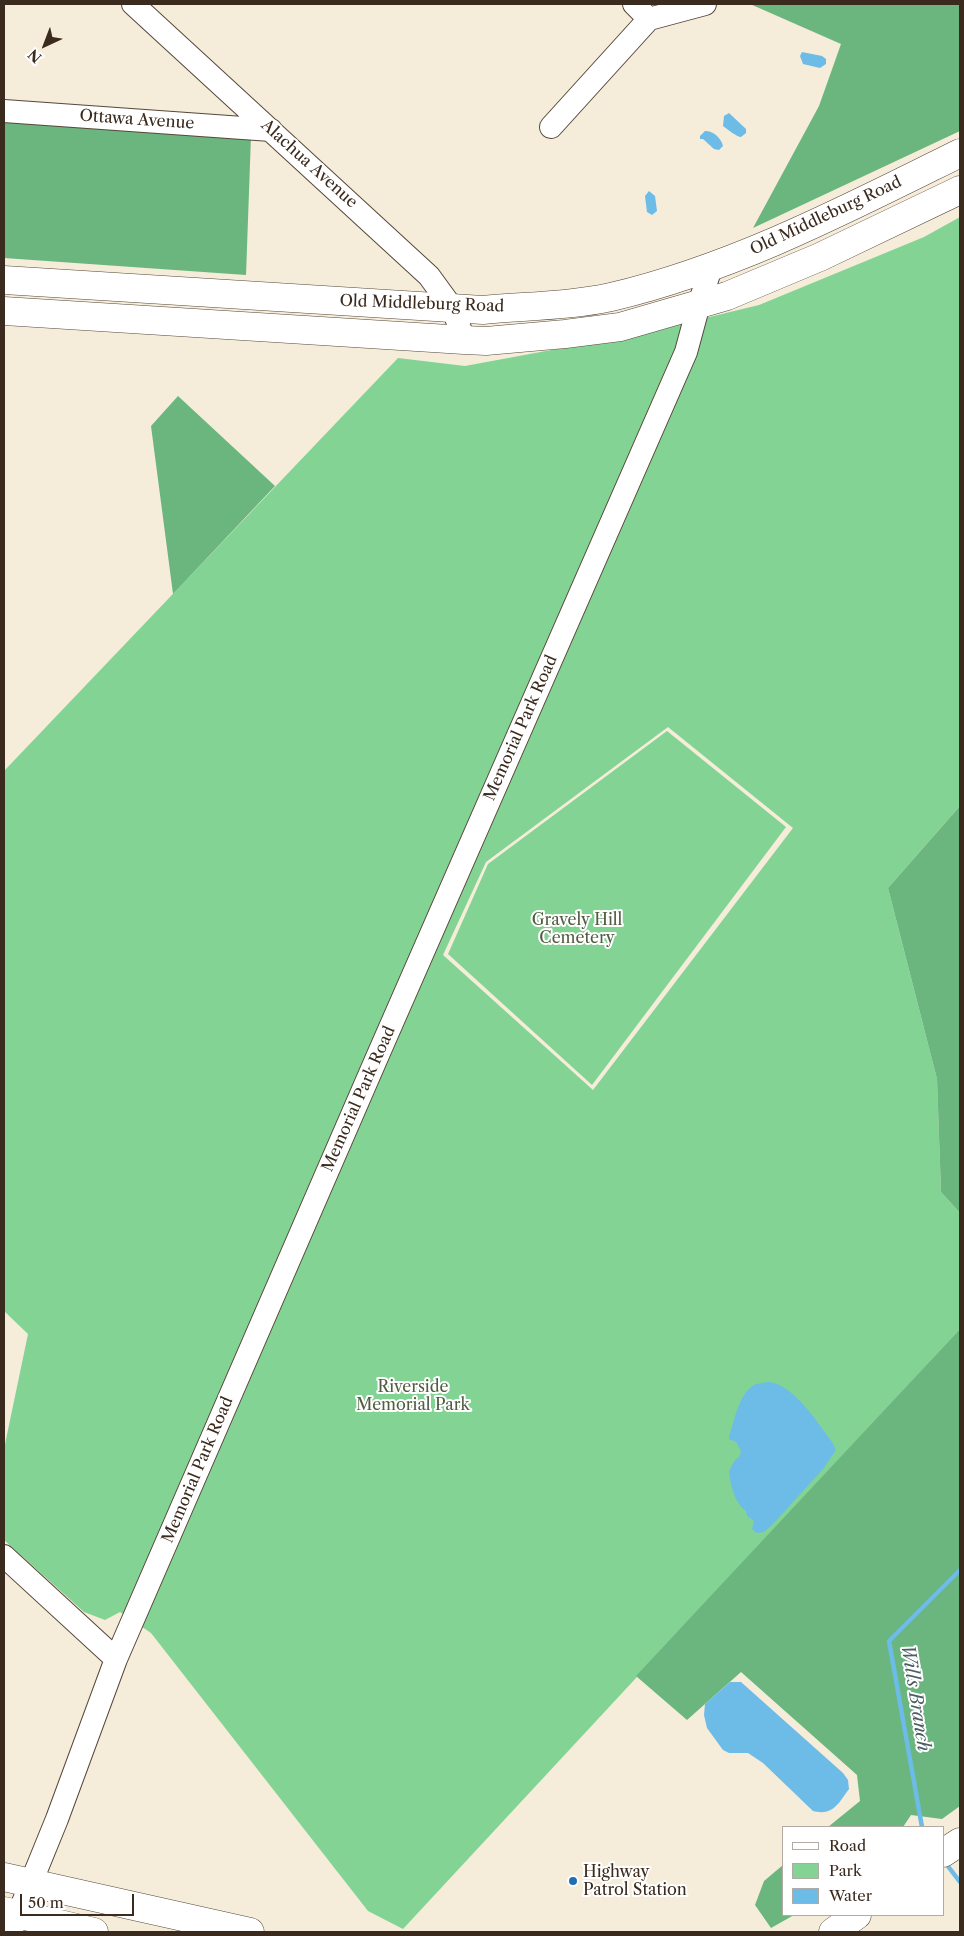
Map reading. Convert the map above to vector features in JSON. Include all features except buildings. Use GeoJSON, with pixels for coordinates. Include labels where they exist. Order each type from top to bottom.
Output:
{"type":"FeatureCollection","features":[{"type":"Feature","properties":{"kind":"main road","name":"Old Middleburg Road"},"geometry":{"type":"LineString","coordinates":[[4,280],[453,309],[483,310],[559,304],[610,297],[711,268],[802,230],[960,153]]}},
{"type":"Feature","properties":{"kind":"main road","name":"Old Middleburg Road"},"geometry":{"type":"LineString","coordinates":[[4,311],[486,341],[620,327],[727,296],[820,257],[960,190]]}},
{"type":"Feature","properties":{"kind":"main road"},"geometry":{"type":"LineString","coordinates":[[155,320],[156,290]]}},
{"type":"Feature","properties":{"kind":"main road"},"geometry":{"type":"LineString","coordinates":[[944,1853],[960,1842]]}},
{"type":"Feature","properties":{"kind":"main road"},"geometry":{"type":"LineString","coordinates":[[4,1877],[250,1932]]}},
{"type":"Feature","properties":{"kind":"main road"},"geometry":{"type":"LineString","coordinates":[[833,1932],[856,1916]]}},
{"type":"Feature","properties":{"kind":"main road"},"geometry":{"type":"LineString","coordinates":[[11,1919],[94,1932]]}},
{"type":"Feature","properties":{"kind":"street","name":"Alachua Avenue"},"geometry":{"type":"LineString","coordinates":[[133,4],[429,276],[453,309],[464,340]]}},
{"type":"Feature","properties":{"kind":"street"},"geometry":{"type":"LineString","coordinates":[[551,126],[641,11],[705,4]]}},
{"type":"Feature","properties":{"kind":"street","name":"Ottawa Avenue"},"geometry":{"type":"LineString","coordinates":[[4,111],[271,130]]}},
{"type":"Feature","properties":{"kind":"street","name":"Memorial Park Road"},"geometry":{"type":"LineString","coordinates":[[11,1919],[30,1884],[57,1819],[116,1659],[370,1072],[682,361],[711,268]]}},
{"type":"Feature","properties":{"kind":"street"},"geometry":{"type":"LineString","coordinates":[[4,1556],[116,1659]]}},
{"type":"Feature","properties":{"kind":"green space"},"geometry":{"type":"Polygon","coordinates":[[[750,4],[960,4],[960,131],[753,228],[819,106],[841,44],[750,4]]]}},
{"type":"Feature","properties":{"kind":"green space"},"geometry":{"type":"Polygon","coordinates":[[[4,118],[251,136],[246,275],[4,258],[4,118]]]}},
{"type":"Feature","properties":{"kind":"green space","name":"Riverside Memorial Park"},"geometry":{"type":"Polygon","coordinates":[[[960,217],[960,806],[888,888],[937,1079],[941,1192],[960,1213],[960,1329],[403,1929],[368,1911],[151,1633],[120,1612],[105,1620],[84,1612],[4,1540],[4,1449],[28,1334],[4,1311],[4,771],[398,358],[465,366],[643,333],[759,305],[924,237],[960,217]],[[668,727],[486,862],[443,955],[593,1090],[793,828],[668,727]]]}},
{"type":"Feature","properties":{"kind":"green space"},"geometry":{"type":"Polygon","coordinates":[[[178,396],[275,486],[173,594],[151,426],[178,396]]]}},
{"type":"Feature","properties":{"kind":"green space","name":"Gravely Hill Cemetery"},"geometry":{"type":"Polygon","coordinates":[[[667,731],[786,827],[592,1085],[448,954],[488,864],[667,731]]]}},
{"type":"Feature","properties":{"kind":"green space"},"geometry":{"type":"Polygon","coordinates":[[[960,806],[960,1213],[941,1192],[937,1079],[888,888],[960,806]]]}},
{"type":"Feature","properties":{"kind":"green space"},"geometry":{"type":"Polygon","coordinates":[[[960,1329],[960,1806],[942,1819],[911,1815],[904,1826],[829,1826],[860,1801],[857,1775],[741,1672],[687,1720],[636,1676],[960,1329]]]}},
{"type":"Feature","properties":{"kind":"green space"},"geometry":{"type":"Polygon","coordinates":[[[782,1866],[782,1916],[792,1916],[771,1928],[755,1905],[764,1881],[782,1866]]]}},
{"type":"Feature","properties":{"kind":"water"},"geometry":{"type":"Polygon","coordinates":[[[802,52],[822,56],[826,59],[826,64],[820,68],[803,64],[800,56],[802,52]]]}},
{"type":"Feature","properties":{"kind":"water"},"geometry":{"type":"Polygon","coordinates":[[[729,113],[746,129],[746,133],[741,137],[723,126],[724,116],[729,113]]]}},
{"type":"Feature","properties":{"kind":"water"},"geometry":{"type":"Polygon","coordinates":[[[705,131],[714,133],[719,138],[723,146],[719,150],[714,149],[703,139],[700,139],[700,136],[705,131]]]}},
{"type":"Feature","properties":{"kind":"water"},"geometry":{"type":"Polygon","coordinates":[[[649,191],[655,196],[657,211],[652,215],[647,212],[645,196],[649,191]]]}},
{"type":"Feature","properties":{"kind":"water"},"geometry":{"type":"Polygon","coordinates":[[[769,1382],[787,1390],[796,1397],[832,1442],[836,1450],[823,1469],[773,1524],[764,1532],[757,1533],[752,1529],[754,1521],[747,1516],[746,1511],[736,1498],[732,1487],[729,1471],[741,1451],[736,1442],[729,1439],[729,1437],[744,1394],[754,1385],[769,1382]]]}},
{"type":"Feature","properties":{"kind":"water"},"geometry":{"type":"Polygon","coordinates":[[[730,1682],[741,1682],[843,1773],[848,1780],[849,1789],[834,1808],[826,1812],[813,1811],[763,1763],[748,1753],[729,1753],[723,1750],[707,1728],[704,1715],[705,1704],[730,1682]]]}},
{"type":"Feature","properties":{"kind":"waterway","name":"Wills Branch"},"geometry":{"type":"LineString","coordinates":[[922,1826],[889,1641],[960,1570]]}},
{"type":"Feature","properties":{"kind":"waterway","name":"Wills Branch"},"geometry":{"type":"LineString","coordinates":[[944,1861],[960,1882]]}},
{"type":"Feature","properties":{"kind":"place","name":"Highway Patrol Station"},"geometry":{"type":"Point","coordinates":[573,1881]}}]}
